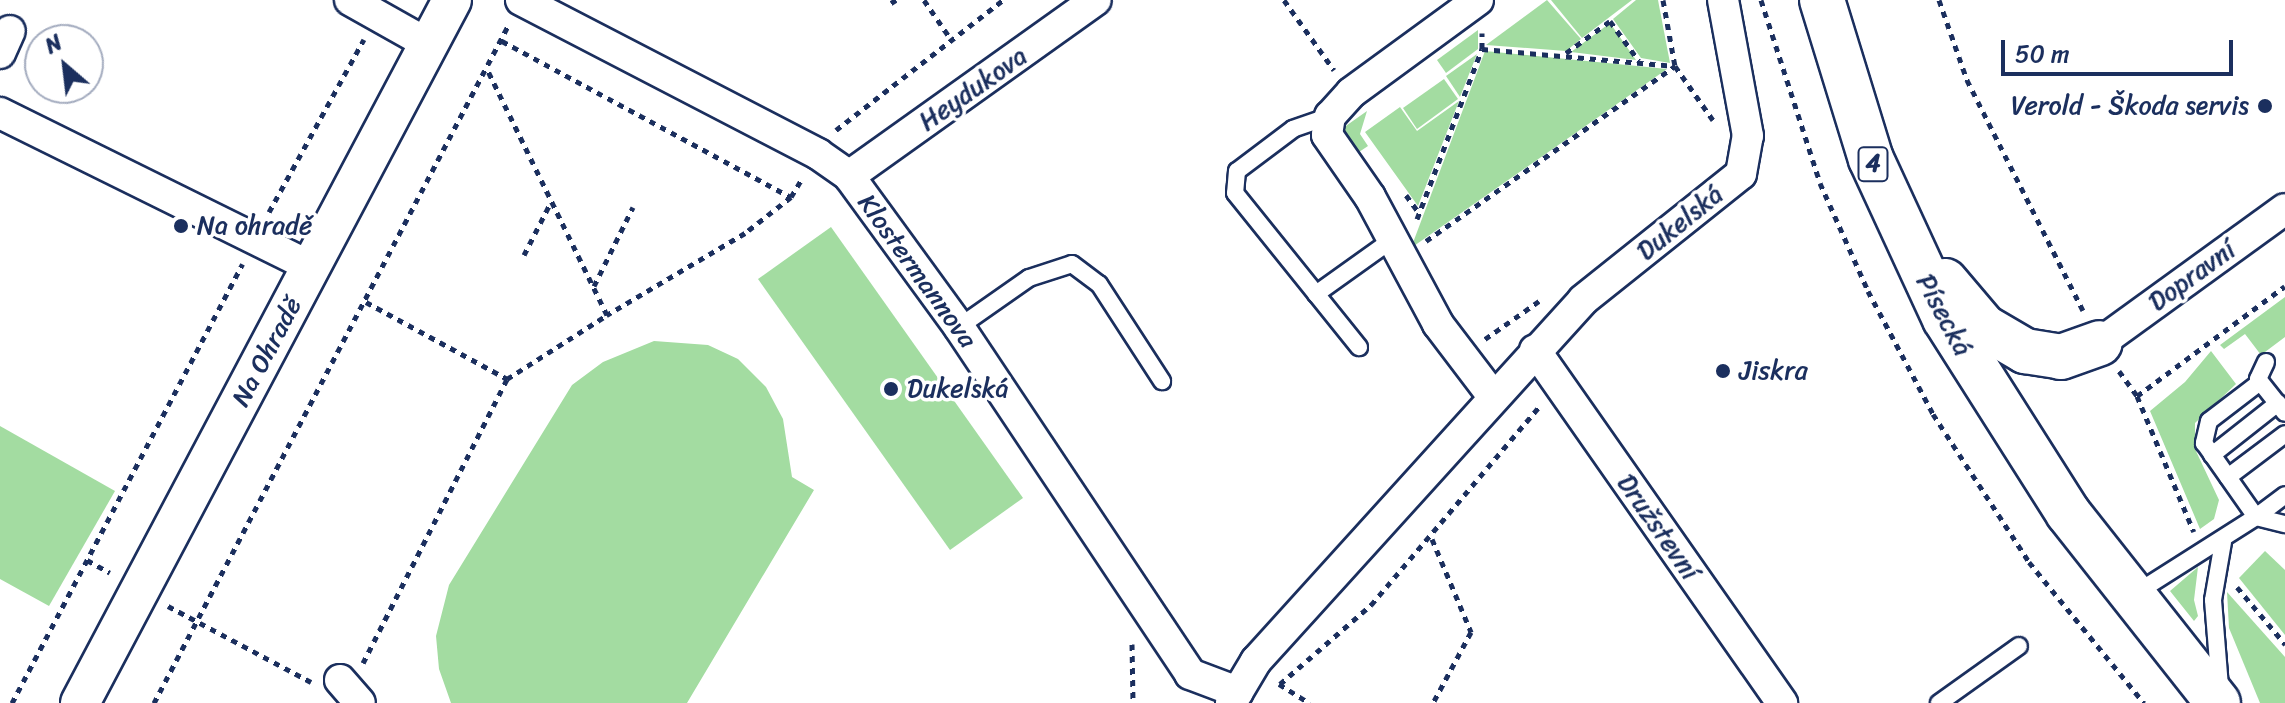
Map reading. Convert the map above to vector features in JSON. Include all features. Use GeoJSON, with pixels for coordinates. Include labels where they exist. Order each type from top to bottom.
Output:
{"type":"FeatureCollection","features":[{"type":"Feature","properties":{"kind":"main road","name":"Písecká"},"geometry":{"type":"LineString","coordinates":[[1822,0],[1853,111],[1895,215],[1982,384],[2068,513],[2132,596]]}},
{"type":"Feature","properties":{"kind":"main road"},"geometry":{"type":"LineString","coordinates":[[1895,215],[1984,327],[2025,351],[2061,357],[2100,343]]}},
{"type":"Feature","properties":{"kind":"main road","name":"4"},"geometry":{"type":"LineString","coordinates":[[2132,596],[2220,703]]}},
{"type":"Feature","properties":{"kind":"street"},"geometry":{"type":"LineString","coordinates":[[350,0],[428,44]]}},
{"type":"Feature","properties":{"kind":"street","name":"Na Ohradě"},"geometry":{"type":"LineString","coordinates":[[80,703],[452,0]]}},
{"type":"Feature","properties":{"kind":"street","name":"Heydukova"},"geometry":{"type":"LineString","coordinates":[[849,176],[1096,0]]}},
{"type":"Feature","properties":{"kind":"street"},"geometry":{"type":"LineString","coordinates":[[1478,0],[1351,93],[1330,116],[1327,135],[1461,355],[1492,395]]}},
{"type":"Feature","properties":{"kind":"street","name":"Dukelská"},"geometry":{"type":"LineString","coordinates":[[1239,699],[1256,661],[1535,350],[1583,300],[1741,174],[1748,136],[1723,0]]}},
{"type":"Feature","properties":{"kind":"street","name":"Klostermannova"},"geometry":{"type":"LineString","coordinates":[[517,7],[818,154],[849,176],[959,327],[1146,616],[1190,674],[1239,699]]}},
{"type":"Feature","properties":{"kind":"street"},"geometry":{"type":"LineString","coordinates":[[0,113],[312,267]]}},
{"type":"Feature","properties":{"kind":"street","name":"Dopravní"},"geometry":{"type":"LineString","coordinates":[[2100,343],[2285,209]]}},
{"type":"Feature","properties":{"kind":"street","name":"Družstevní"},"geometry":{"type":"LineString","coordinates":[[1535,350],[1782,703]]}},
{"type":"Feature","properties":{"kind":"street"},"geometry":{"type":"LineString","coordinates":[[340,680],[360,703]]}},
{"type":"Feature","properties":{"kind":"lane"},"geometry":{"type":"LineString","coordinates":[[1330,116],[1293,129],[1237,171],[1235,193],[1359,347]]}},
{"type":"Feature","properties":{"kind":"lane"},"geometry":{"type":"LineString","coordinates":[[1316,294],[1398,248]]}},
{"type":"Feature","properties":{"kind":"lane"},"geometry":{"type":"LineString","coordinates":[[959,327],[1029,278],[1072,264],[1099,284],[1162,381]]}},
{"type":"Feature","properties":{"kind":"lane"},"geometry":{"type":"LineString","coordinates":[[2212,455],[2281,408],[2260,382],[2258,370],[2266,362]]}},
{"type":"Feature","properties":{"kind":"lane"},"geometry":{"type":"LineString","coordinates":[[2260,382],[2209,421],[2203,434],[2212,455],[2256,517],[2285,524]]}},
{"type":"Feature","properties":{"kind":"lane"},"geometry":{"type":"LineString","coordinates":[[2228,477],[2285,434]]}},
{"type":"Feature","properties":{"kind":"lane"},"geometry":{"type":"LineString","coordinates":[[2132,596],[2223,542],[2285,495]]}},
{"type":"Feature","properties":{"kind":"lane"},"geometry":{"type":"LineString","coordinates":[[2220,703],[2213,600],[2223,542]]}},
{"type":"Feature","properties":{"kind":"lane"},"geometry":{"type":"LineString","coordinates":[[1939,703],[2019,646]]}},
{"type":"Feature","properties":{"kind":"path"},"geometry":{"type":"LineString","coordinates":[[924,0],[950,38]]}},
{"type":"Feature","properties":{"kind":"path"},"geometry":{"type":"LineString","coordinates":[[87,560],[323,688],[361,668],[507,379],[745,233],[791,197],[839,127],[950,38],[1003,0]]}},
{"type":"Feature","properties":{"kind":"path"},"geometry":{"type":"LineString","coordinates":[[1284,0],[1351,93]]}},
{"type":"Feature","properties":{"kind":"path"},"geometry":{"type":"LineString","coordinates":[[1663,0],[1675,66],[1715,131]]}},
{"type":"Feature","properties":{"kind":"path"},"geometry":{"type":"LineString","coordinates":[[1761,0],[1820,183],[1868,291],[1933,414],[2029,562],[2144,703]]}},
{"type":"Feature","properties":{"kind":"path"},"geometry":{"type":"LineString","coordinates":[[1939,0],[1967,80],[2100,343],[2137,396],[2194,531],[2207,550]]}},
{"type":"Feature","properties":{"kind":"path"},"geometry":{"type":"LineString","coordinates":[[154,703],[488,71],[517,7]]}},
{"type":"Feature","properties":{"kind":"path"},"geometry":{"type":"LineString","coordinates":[[12,703],[254,240],[377,15]]}},
{"type":"Feature","properties":{"kind":"path"},"geometry":{"type":"LineString","coordinates":[[1566,53],[1610,21],[1640,62]]}},
{"type":"Feature","properties":{"kind":"path"},"geometry":{"type":"LineString","coordinates":[[502,41],[791,197]]}},
{"type":"Feature","properties":{"kind":"path"},"geometry":{"type":"LineString","coordinates":[[1398,248],[1482,49],[1566,53],[1675,66]]}},
{"type":"Feature","properties":{"kind":"path"},"geometry":{"type":"LineString","coordinates":[[1398,248],[1675,66]]}},
{"type":"Feature","properties":{"kind":"path"},"geometry":{"type":"LineString","coordinates":[[488,71],[607,315]]}},
{"type":"Feature","properties":{"kind":"path"},"geometry":{"type":"LineString","coordinates":[[524,255],[552,201]]}},
{"type":"Feature","properties":{"kind":"path"},"geometry":{"type":"LineString","coordinates":[[594,287],[633,207]]}},
{"type":"Feature","properties":{"kind":"path"},"geometry":{"type":"LineString","coordinates":[[2137,396],[2285,286]]}},
{"type":"Feature","properties":{"kind":"path"},"geometry":{"type":"LineString","coordinates":[[1461,355],[1551,293]]}},
{"type":"Feature","properties":{"kind":"path"},"geometry":{"type":"LineString","coordinates":[[366,302],[507,379]]}},
{"type":"Feature","properties":{"kind":"path"},"geometry":{"type":"LineString","coordinates":[[1279,684],[1371,605],[1432,539],[1558,383]]}},
{"type":"Feature","properties":{"kind":"path"},"geometry":{"type":"LineString","coordinates":[[1432,539],[1471,632],[1433,703]]}},
{"type":"Feature","properties":{"kind":"path"},"geometry":{"type":"LineString","coordinates":[[2219,564],[2285,644]]}},
{"type":"Feature","properties":{"kind":"path"},"geometry":{"type":"LineString","coordinates":[[1133,703],[1132,637],[1146,616]]}},
{"type":"Feature","properties":{"kind":"path"},"geometry":{"type":"LineString","coordinates":[[1256,661],[1279,684],[1310,703]]}},
{"type":"Feature","properties":{"kind":"green space"},"geometry":{"type":"Polygon","coordinates":[[[1547,0],[1581,39],[1566,51],[1486,45],[1547,0]]]}},
{"type":"Feature","properties":{"kind":"green space"},"geometry":{"type":"Polygon","coordinates":[[[1551,0],[1632,0],[1582,38],[1551,0]]]}},
{"type":"Feature","properties":{"kind":"green space"},"geometry":{"type":"Polygon","coordinates":[[[1636,0],[1658,0],[1670,63],[1641,58],[1613,19],[1636,0]]]}},
{"type":"Feature","properties":{"kind":"green space"},"geometry":{"type":"Polygon","coordinates":[[[1610,23],[1636,60],[1571,52],[1610,23]]]}},
{"type":"Feature","properties":{"kind":"green space"},"geometry":{"type":"Polygon","coordinates":[[[1478,30],[1478,49],[1446,73],[1437,60],[1478,30]]]}},
{"type":"Feature","properties":{"kind":"green space"},"geometry":{"type":"Polygon","coordinates":[[[1485,51],[1667,69],[1411,248],[1485,51]]]}},
{"type":"Feature","properties":{"kind":"green space"},"geometry":{"type":"Polygon","coordinates":[[[1477,54],[1460,97],[1446,76],[1477,54]]]}},
{"type":"Feature","properties":{"kind":"green space"},"geometry":{"type":"Polygon","coordinates":[[[1444,79],[1458,99],[1417,129],[1403,108],[1444,79]]]}},
{"type":"Feature","properties":{"kind":"green space"},"geometry":{"type":"Polygon","coordinates":[[[1459,101],[1418,206],[1365,132],[1400,107],[1417,131],[1459,101]]]}},
{"type":"Feature","properties":{"kind":"green space"},"geometry":{"type":"Polygon","coordinates":[[[1367,111],[1360,134],[1368,146],[1350,158],[1333,135],[1367,111]]]}},
{"type":"Feature","properties":{"kind":"green space","name":"Dukelská"},"geometry":{"type":"Polygon","coordinates":[[[831,227],[1023,498],[950,550],[758,279],[831,227]]]}},
{"type":"Feature","properties":{"kind":"green space"},"geometry":{"type":"Polygon","coordinates":[[[2285,297],[2285,337],[2261,355],[2245,334],[2224,349],[2220,345],[2285,297]]]}},
{"type":"Feature","properties":{"kind":"green space"},"geometry":{"type":"Polygon","coordinates":[[[654,341],[708,345],[738,359],[766,387],[783,419],[792,477],[814,490],[687,703],[451,703],[439,669],[436,636],[449,585],[572,385],[603,362],[654,341]]]}},
{"type":"Feature","properties":{"kind":"green space"},"geometry":{"type":"Polygon","coordinates":[[[2211,351],[2236,384],[2195,423],[2195,449],[2219,500],[2214,519],[2200,529],[2150,411],[2185,382],[2211,351]]]}},
{"type":"Feature","properties":{"kind":"green space"},"geometry":{"type":"Polygon","coordinates":[[[0,426],[115,491],[49,606],[0,579],[0,426]]]}},
{"type":"Feature","properties":{"kind":"green space"},"geometry":{"type":"Polygon","coordinates":[[[2265,551],[2285,570],[2285,635],[2239,578],[2265,551]]]}},
{"type":"Feature","properties":{"kind":"green space"},"geometry":{"type":"Polygon","coordinates":[[[2198,567],[2194,600],[2198,616],[2194,621],[2170,591],[2198,567]]]}},
{"type":"Feature","properties":{"kind":"green space"},"geometry":{"type":"Polygon","coordinates":[[[2227,592],[2285,657],[2285,703],[2260,703],[2229,628],[2227,592]]]}},
{"type":"Feature","properties":{"kind":"place","name":"Verold - Škoda servis"},"geometry":{"type":"Point","coordinates":[2265,106]}},
{"type":"Feature","properties":{"kind":"place","name":"Na ohradě"},"geometry":{"type":"Point","coordinates":[181,226]}},
{"type":"Feature","properties":{"kind":"place","name":"Jiskra"},"geometry":{"type":"Point","coordinates":[1723,371]}},
{"type":"Feature","properties":{"kind":"place","name":"Dukelská"},"geometry":{"type":"Point","coordinates":[891,389]}}]}
